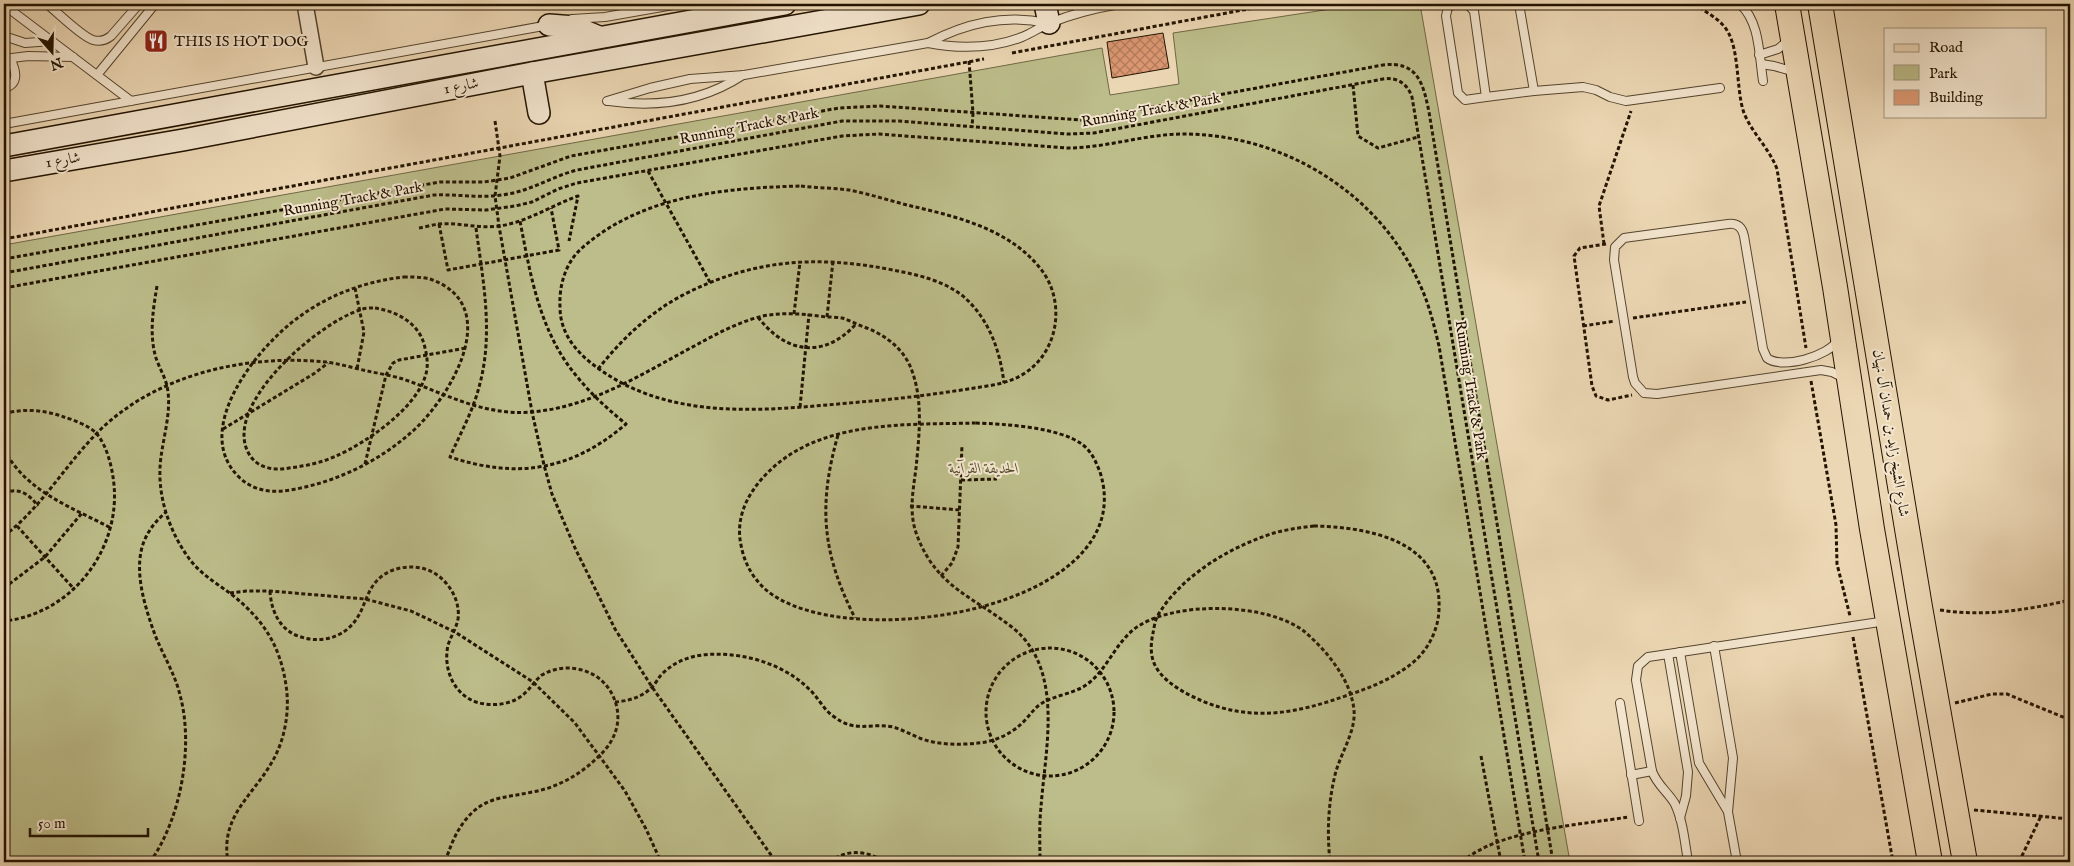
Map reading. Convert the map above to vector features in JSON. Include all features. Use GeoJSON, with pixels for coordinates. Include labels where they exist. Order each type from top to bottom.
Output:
{"type":"FeatureCollection","features":[{"type":"Feature","properties":{"kind":"main road"},"geometry":{"type":"LineString","coordinates":[[1787,4],[1835,287],[1888,620],[1930,862]]}},
{"type":"Feature","properties":{"kind":"main road","name":"شارع الشيخ زايد بن حمدان آل نهيان"},"geometry":{"type":"LineString","coordinates":[[1820,4],[1964,862]]}},
{"type":"Feature","properties":{"kind":"main road"},"geometry":{"type":"LineString","coordinates":[[1835,287],[1848,312],[1856,338],[1900,597],[1908,606],[1920,607]]}},
{"type":"Feature","properties":{"kind":"main road"},"geometry":{"type":"LineString","coordinates":[[1896,660],[1907,659],[1915,666],[1917,672],[1950,862]]}},
{"type":"Feature","properties":{"kind":"street"},"geometry":{"type":"LineString","coordinates":[[304,4],[316,68]]}},
{"type":"Feature","properties":{"kind":"street","name":"شارع 1"},"geometry":{"type":"LineString","coordinates":[[4,146],[785,4]]}},
{"type":"Feature","properties":{"kind":"street","name":"شارع 1"},"geometry":{"type":"LineString","coordinates":[[4,170],[182,140],[532,73],[919,4]]}},
{"type":"Feature","properties":{"kind":"street"},"geometry":{"type":"LineString","coordinates":[[549,25],[575,27],[599,38]]}},
{"type":"Feature","properties":{"kind":"street"},"geometry":{"type":"LineString","coordinates":[[532,73],[539,113]]}},
{"type":"Feature","properties":{"kind":"lane"},"geometry":{"type":"LineString","coordinates":[[47,4],[91,40],[102,41],[112,36],[139,4]]}},
{"type":"Feature","properties":{"kind":"lane"},"geometry":{"type":"LineString","coordinates":[[97,75],[155,4]]}},
{"type":"Feature","properties":{"kind":"lane"},"geometry":{"type":"LineString","coordinates":[[4,124],[569,20],[605,17],[678,4]]}},
{"type":"Feature","properties":{"kind":"lane"},"geometry":{"type":"LineString","coordinates":[[744,75],[712,93],[676,102],[630,104],[607,101],[650,88],[690,79],[744,75],[928,43],[953,31],[986,21],[1021,19],[1047,14],[1081,13],[1120,4]]}},
{"type":"Feature","properties":{"kind":"lane"},"geometry":{"type":"LineString","coordinates":[[1456,4],[1448,7],[1445,11],[1458,93],[1466,100],[1534,90],[1590,88],[1618,100],[1635,101],[1720,88]]}},
{"type":"Feature","properties":{"kind":"lane"},"geometry":{"type":"LineString","coordinates":[[1466,4],[1474,11],[1486,97]]}},
{"type":"Feature","properties":{"kind":"lane"},"geometry":{"type":"LineString","coordinates":[[1519,4],[1534,90]]}},
{"type":"Feature","properties":{"kind":"lane"},"geometry":{"type":"LineString","coordinates":[[1740,4],[1753,22],[1764,81]]}},
{"type":"Feature","properties":{"kind":"lane"},"geometry":{"type":"LineString","coordinates":[[2069,4],[2070,10]]}},
{"type":"Feature","properties":{"kind":"lane"},"geometry":{"type":"LineString","coordinates":[[4,5],[131,101]]}},
{"type":"Feature","properties":{"kind":"lane"},"geometry":{"type":"LineString","coordinates":[[928,43],[968,48],[1010,41],[1047,14]]}},
{"type":"Feature","properties":{"kind":"lane"},"geometry":{"type":"LineString","coordinates":[[4,36],[25,43],[52,41]]}},
{"type":"Feature","properties":{"kind":"lane"},"geometry":{"type":"LineString","coordinates":[[112,36],[122,45]]}},
{"type":"Feature","properties":{"kind":"lane"},"geometry":{"type":"LineString","coordinates":[[1759,55],[1778,50],[1792,37]]}},
{"type":"Feature","properties":{"kind":"lane"},"geometry":{"type":"LineString","coordinates":[[7,58],[73,57]]}},
{"type":"Feature","properties":{"kind":"lane"},"geometry":{"type":"LineString","coordinates":[[4,88],[12,84],[16,78],[16,72],[7,58]]}},
{"type":"Feature","properties":{"kind":"lane"},"geometry":{"type":"LineString","coordinates":[[1761,64],[1780,67],[1798,74]]}},
{"type":"Feature","properties":{"kind":"lane"},"geometry":{"type":"LineString","coordinates":[[1842,334],[1828,351],[1807,358],[1776,363],[1767,358],[1763,349],[1744,236],[1737,224],[1631,237],[1619,242],[1613,254],[1635,383],[1644,393],[1657,394],[1821,370],[1832,372],[1850,384]]}},
{"type":"Feature","properties":{"kind":"lane"},"geometry":{"type":"LineString","coordinates":[[1688,862],[1680,818],[1673,802],[1658,783],[1652,771],[1636,673],[1638,666],[1648,657],[1888,620]]}},
{"type":"Feature","properties":{"kind":"lane"},"geometry":{"type":"LineString","coordinates":[[1714,646],[1733,758],[1728,812],[1737,862]]}},
{"type":"Feature","properties":{"kind":"lane"},"geometry":{"type":"LineString","coordinates":[[1680,652],[1699,763],[1728,812]]}},
{"type":"Feature","properties":{"kind":"lane"},"geometry":{"type":"LineString","coordinates":[[1668,654],[1688,772],[1686,796],[1680,818]]}},
{"type":"Feature","properties":{"kind":"lane"},"geometry":{"type":"LineString","coordinates":[[1620,703],[1639,818]]}},
{"type":"Feature","properties":{"kind":"lane"},"geometry":{"type":"LineString","coordinates":[[1632,775],[1652,771]]}},
{"type":"Feature","properties":{"kind":"path"},"geometry":{"type":"LineString","coordinates":[[1007,54],[1275,4]]}},
{"type":"Feature","properties":{"kind":"path"},"geometry":{"type":"LineString","coordinates":[[1694,4],[1722,24],[1727,30],[1732,46],[1742,106],[1750,124],[1769,151],[1777,169],[1807,358]]}},
{"type":"Feature","properties":{"kind":"path"},"geometry":{"type":"LineString","coordinates":[[968,48],[973,113],[972,128]]}},
{"type":"Feature","properties":{"kind":"path"},"geometry":{"type":"LineString","coordinates":[[4,239],[988,58]]}},
{"type":"Feature","properties":{"kind":"path"},"geometry":{"type":"LineString","coordinates":[[4,259],[440,182],[497,180],[522,175],[558,159],[571,156],[839,108],[880,106],[1055,120],[1094,118],[1393,64],[1403,66],[1412,70],[1420,78],[1424,87],[1429,112],[1553,862]]}},
{"type":"Feature","properties":{"kind":"path","name":"Running Track & Park"},"geometry":{"type":"LineString","coordinates":[[4,273],[434,196],[495,196],[519,192],[552,177],[577,170],[842,121],[899,121],[972,128],[1087,134],[1390,78],[1404,84],[1412,98],[1538,862]]}},
{"type":"Feature","properties":{"kind":"path"},"geometry":{"type":"LineString","coordinates":[[1353,85],[1358,136],[1378,148],[1418,137]]}},
{"type":"Feature","properties":{"kind":"path"},"geometry":{"type":"LineString","coordinates":[[1604,244],[1598,206],[1635,101]]}},
{"type":"Feature","properties":{"kind":"path"},"geometry":{"type":"LineString","coordinates":[[495,121],[499,149],[495,196],[496,208],[532,412],[552,494],[575,548],[615,629],[652,687],[776,862]]}},
{"type":"Feature","properties":{"kind":"path"},"geometry":{"type":"LineString","coordinates":[[4,288],[444,209],[496,208],[532,202],[558,189],[577,183],[842,136],[879,134],[1068,148],[1097,146],[1155,136],[1187,134],[1236,140],[1282,153],[1312,167],[1364,205],[1404,256],[1420,284],[1432,315],[1439,346],[1525,862]]}},
{"type":"Feature","properties":{"kind":"path"},"geometry":{"type":"LineString","coordinates":[[648,171],[710,284]]}},
{"type":"Feature","properties":{"kind":"path"},"geometry":{"type":"LineString","coordinates":[[810,187],[847,190],[960,217],[982,226],[1022,250],[1039,266],[1049,281],[1055,298],[1057,316],[1054,334],[1046,350],[1035,364],[1021,376],[1004,383],[917,397],[800,407],[736,410],[707,408],[650,396],[623,385],[580,355],[567,337],[560,316],[559,293],[565,271],[577,252],[609,227],[627,216],[666,203],[710,193],[756,188],[810,187]]}},
{"type":"Feature","properties":{"kind":"path"},"geometry":{"type":"LineString","coordinates":[[419,228],[439,224],[476,228],[520,222],[578,196],[569,242]]}},
{"type":"Feature","properties":{"kind":"path"},"geometry":{"type":"LineString","coordinates":[[439,224],[448,270],[560,250],[551,208]]}},
{"type":"Feature","properties":{"kind":"path"},"geometry":{"type":"LineString","coordinates":[[476,228],[487,316],[486,342],[480,386],[450,457],[497,469],[520,469],[567,460],[608,440],[626,424],[595,397],[577,378],[549,332],[539,308],[520,222]]}},
{"type":"Feature","properties":{"kind":"path"},"geometry":{"type":"LineString","coordinates":[[1619,242],[1580,248],[1574,256],[1592,386],[1596,396],[1608,400],[1644,393]]}},
{"type":"Feature","properties":{"kind":"path"},"geometry":{"type":"LineString","coordinates":[[598,369],[623,340],[659,309],[684,295],[746,271],[800,262],[833,261],[858,263],[920,274],[942,283],[963,297],[980,314],[993,335],[1001,358],[1004,383]]}},
{"type":"Feature","properties":{"kind":"path"},"geometry":{"type":"LineString","coordinates":[[827,317],[833,261]]}},
{"type":"Feature","properties":{"kind":"path"},"geometry":{"type":"LineString","coordinates":[[794,314],[800,262]]}},
{"type":"Feature","properties":{"kind":"path"},"geometry":{"type":"LineString","coordinates":[[404,277],[429,279],[445,286],[458,298],[466,314],[469,331],[466,348],[452,381],[427,417],[388,451],[365,465],[307,487],[272,492],[257,489],[244,482],[233,471],[226,458],[222,444],[226,413],[231,397],[274,338],[299,317],[326,300],[355,288],[379,280],[404,277]]}},
{"type":"Feature","properties":{"kind":"path"},"geometry":{"type":"LineString","coordinates":[[157,286],[153,340],[160,370],[167,385],[168,410],[161,459],[161,485],[166,512],[175,536],[189,559],[208,578],[252,611],[270,634],[281,661],[286,686],[287,712],[283,737],[273,761],[241,803],[230,827],[226,854],[228,862]]}},
{"type":"Feature","properties":{"kind":"path"},"geometry":{"type":"LineString","coordinates":[[355,288],[364,339],[357,369]]}},
{"type":"Feature","properties":{"kind":"path"},"geometry":{"type":"LineString","coordinates":[[1583,326],[1755,301]]}},
{"type":"Feature","properties":{"kind":"path"},"geometry":{"type":"LineString","coordinates":[[375,308],[390,310],[415,327],[423,340],[427,354],[425,376],[421,387],[400,412],[372,436],[348,450],[316,464],[281,470],[266,467],[253,461],[247,450],[244,438],[245,425],[249,413],[271,377],[285,360],[307,340],[332,323],[360,310],[375,308]]}},
{"type":"Feature","properties":{"kind":"path"},"geometry":{"type":"LineString","coordinates":[[800,407],[809,314]]}},
{"type":"Feature","properties":{"kind":"path"},"geometry":{"type":"LineString","coordinates":[[4,536],[38,506],[96,434],[118,414],[142,398],[167,385],[204,372],[254,363],[285,360],[328,362],[400,378],[443,396],[495,412],[532,412],[561,407],[595,397],[623,385],[710,338],[758,317],[809,314],[842,318],[881,333],[900,350],[913,372],[920,424],[910,506],[914,530],[924,553],[941,576],[955,590],[983,606],[1024,638],[1042,672],[1048,700],[1048,726],[1040,813],[1040,862]]}},
{"type":"Feature","properties":{"kind":"path"},"geometry":{"type":"LineString","coordinates":[[758,317],[767,329],[778,338],[806,348],[834,343],[846,335],[856,324]]}},
{"type":"Feature","properties":{"kind":"path"},"geometry":{"type":"LineString","coordinates":[[365,465],[386,375],[393,363],[427,354],[466,348]]}},
{"type":"Feature","properties":{"kind":"path"},"geometry":{"type":"LineString","coordinates":[[223,429],[315,373],[328,362]]}},
{"type":"Feature","properties":{"kind":"path"},"geometry":{"type":"LineString","coordinates":[[1810,371],[1836,525],[1837,564],[1848,603],[1893,862]]}},
{"type":"Feature","properties":{"kind":"path"},"geometry":{"type":"LineString","coordinates":[[4,414],[32,411],[55,414],[77,422],[96,434],[106,451],[112,469],[115,489],[111,528],[103,550],[90,571],[74,589],[55,603],[40,610],[4,621]]}},
{"type":"Feature","properties":{"kind":"path"},"geometry":{"type":"LineString","coordinates":[[976,423],[1025,427],[1068,436],[1084,446],[1096,461],[1102,479],[1104,503],[1099,526],[1087,547],[1070,564],[1050,579],[1029,591],[983,606],[932,617],[906,620],[830,616],[806,610],[766,590],[752,574],[743,556],[739,536],[741,516],[746,503],[761,480],[777,464],[795,452],[838,434],[878,426],[920,424],[976,423]]}},
{"type":"Feature","properties":{"kind":"path"},"geometry":{"type":"LineString","coordinates":[[838,434],[827,479],[825,515],[828,542],[834,568],[843,594],[855,618]]}},
{"type":"Feature","properties":{"kind":"path"},"geometry":{"type":"LineString","coordinates":[[941,576],[952,563],[958,547],[962,445]]}},
{"type":"Feature","properties":{"kind":"path"},"geometry":{"type":"LineString","coordinates":[[4,449],[24,478],[46,495],[111,528]]}},
{"type":"Feature","properties":{"kind":"path"},"geometry":{"type":"LineString","coordinates":[[961,480],[997,479]]}},
{"type":"Feature","properties":{"kind":"path"},"geometry":{"type":"LineString","coordinates":[[4,493],[21,491],[31,496],[38,506]]}},
{"type":"Feature","properties":{"kind":"path"},"geometry":{"type":"LineString","coordinates":[[910,506],[960,510]]}},
{"type":"Feature","properties":{"kind":"path"},"geometry":{"type":"LineString","coordinates":[[150,862],[171,823],[186,756],[186,725],[180,694],[146,606],[140,574],[140,557],[144,540],[153,525],[166,512]]}},
{"type":"Feature","properties":{"kind":"path"},"geometry":{"type":"LineString","coordinates":[[4,588],[45,557],[82,513]]}},
{"type":"Feature","properties":{"kind":"path"},"geometry":{"type":"LineString","coordinates":[[17,526],[74,589]]}},
{"type":"Feature","properties":{"kind":"path"},"geometry":{"type":"LineString","coordinates":[[1338,526],[1361,530],[1405,544],[1422,558],[1434,576],[1440,598],[1439,620],[1431,640],[1418,658],[1410,664],[1387,680],[1349,695],[1305,709],[1282,713],[1243,712],[1212,705],[1168,682],[1158,672],[1152,659],[1150,644],[1156,617],[1176,591],[1197,573],[1236,548],[1266,535],[1297,528],[1338,526]]}},
{"type":"Feature","properties":{"kind":"path"},"geometry":{"type":"LineString","coordinates":[[270,591],[271,604],[275,616],[284,627],[300,637],[320,640],[332,638],[344,632],[354,623],[372,586],[383,575],[397,568],[412,566],[427,569],[440,576],[450,588],[457,602],[458,617],[446,657],[448,671],[453,683],[462,694],[474,701],[487,705],[501,705],[514,701],[544,674],[556,669],[569,668],[582,669],[594,674],[612,692],[618,716],[617,726],[614,737],[600,755],[571,778],[551,787],[530,793],[509,794],[492,800],[476,809],[463,822],[453,837],[445,862]]}},
{"type":"Feature","properties":{"kind":"path"},"geometry":{"type":"LineString","coordinates":[[230,593],[270,591],[365,599],[411,612],[455,632],[533,682],[575,723],[625,791],[646,829],[661,862]]}},
{"type":"Feature","properties":{"kind":"path"},"geometry":{"type":"LineString","coordinates":[[1920,607],[1951,612],[2004,612],[2070,600]]}},
{"type":"Feature","properties":{"kind":"path"},"geometry":{"type":"LineString","coordinates":[[4,601],[10,620]]}},
{"type":"Feature","properties":{"kind":"path"},"geometry":{"type":"LineString","coordinates":[[615,702],[636,698],[652,687],[662,674],[674,664],[688,657],[703,654],[740,656],[760,661],[794,676],[807,687],[833,716],[854,727],[887,726],[923,740],[943,744],[981,743],[1008,734],[1040,705],[1048,700],[1082,688],[1092,681],[1133,630],[1156,617],[1183,611],[1247,609],[1275,616],[1300,628],[1321,646],[1338,668],[1354,710],[1353,726],[1335,773],[1329,806],[1328,839],[1330,862]]}},
{"type":"Feature","properties":{"kind":"path"},"geometry":{"type":"LineString","coordinates":[[1057,648],[1069,651],[1090,663],[1099,672],[1111,694],[1114,706],[1112,731],[1107,742],[1096,758],[1080,769],[1069,773],[1044,775],[1031,773],[1009,761],[1000,751],[989,727],[988,699],[992,686],[1008,664],[1019,656],[1032,651],[1057,648]]}},
{"type":"Feature","properties":{"kind":"path"},"geometry":{"type":"LineString","coordinates":[[1938,708],[1992,694],[2007,694],[2070,720]]}},
{"type":"Feature","properties":{"kind":"path"},"geometry":{"type":"LineString","coordinates":[[1481,756],[1501,862]]}},
{"type":"Feature","properties":{"kind":"path"},"geometry":{"type":"LineString","coordinates":[[1955,808],[2070,819]]}},
{"type":"Feature","properties":{"kind":"path"},"geometry":{"type":"LineString","coordinates":[[2019,862],[2041,816]]}},
{"type":"Feature","properties":{"kind":"path"},"geometry":{"type":"LineString","coordinates":[[1462,862],[1483,847],[1520,835],[1639,818]]}},
{"type":"Feature","properties":{"kind":"path"},"geometry":{"type":"LineString","coordinates":[[830,862],[840,856],[857,853],[874,856],[884,862]]}},
{"type":"Feature","properties":{"kind":"green space","name":"الحديقة القرآنية"},"geometry":{"type":"Polygon","coordinates":[[[1364,4],[1420,4],[1570,862],[4,862],[4,245],[1102,48],[1110,95],[1179,84],[1173,33],[1364,4]]]}},
{"type":"Feature","properties":{"kind":"building"},"geometry":{"type":"Polygon","coordinates":[[[1163,33],[1169,68],[1112,78],[1107,42],[1163,33]]]}},
{"type":"Feature","properties":{"kind":"place","name":"THIS IS HOT DOG"},"geometry":{"type":"Point","coordinates":[156,41]}}]}
